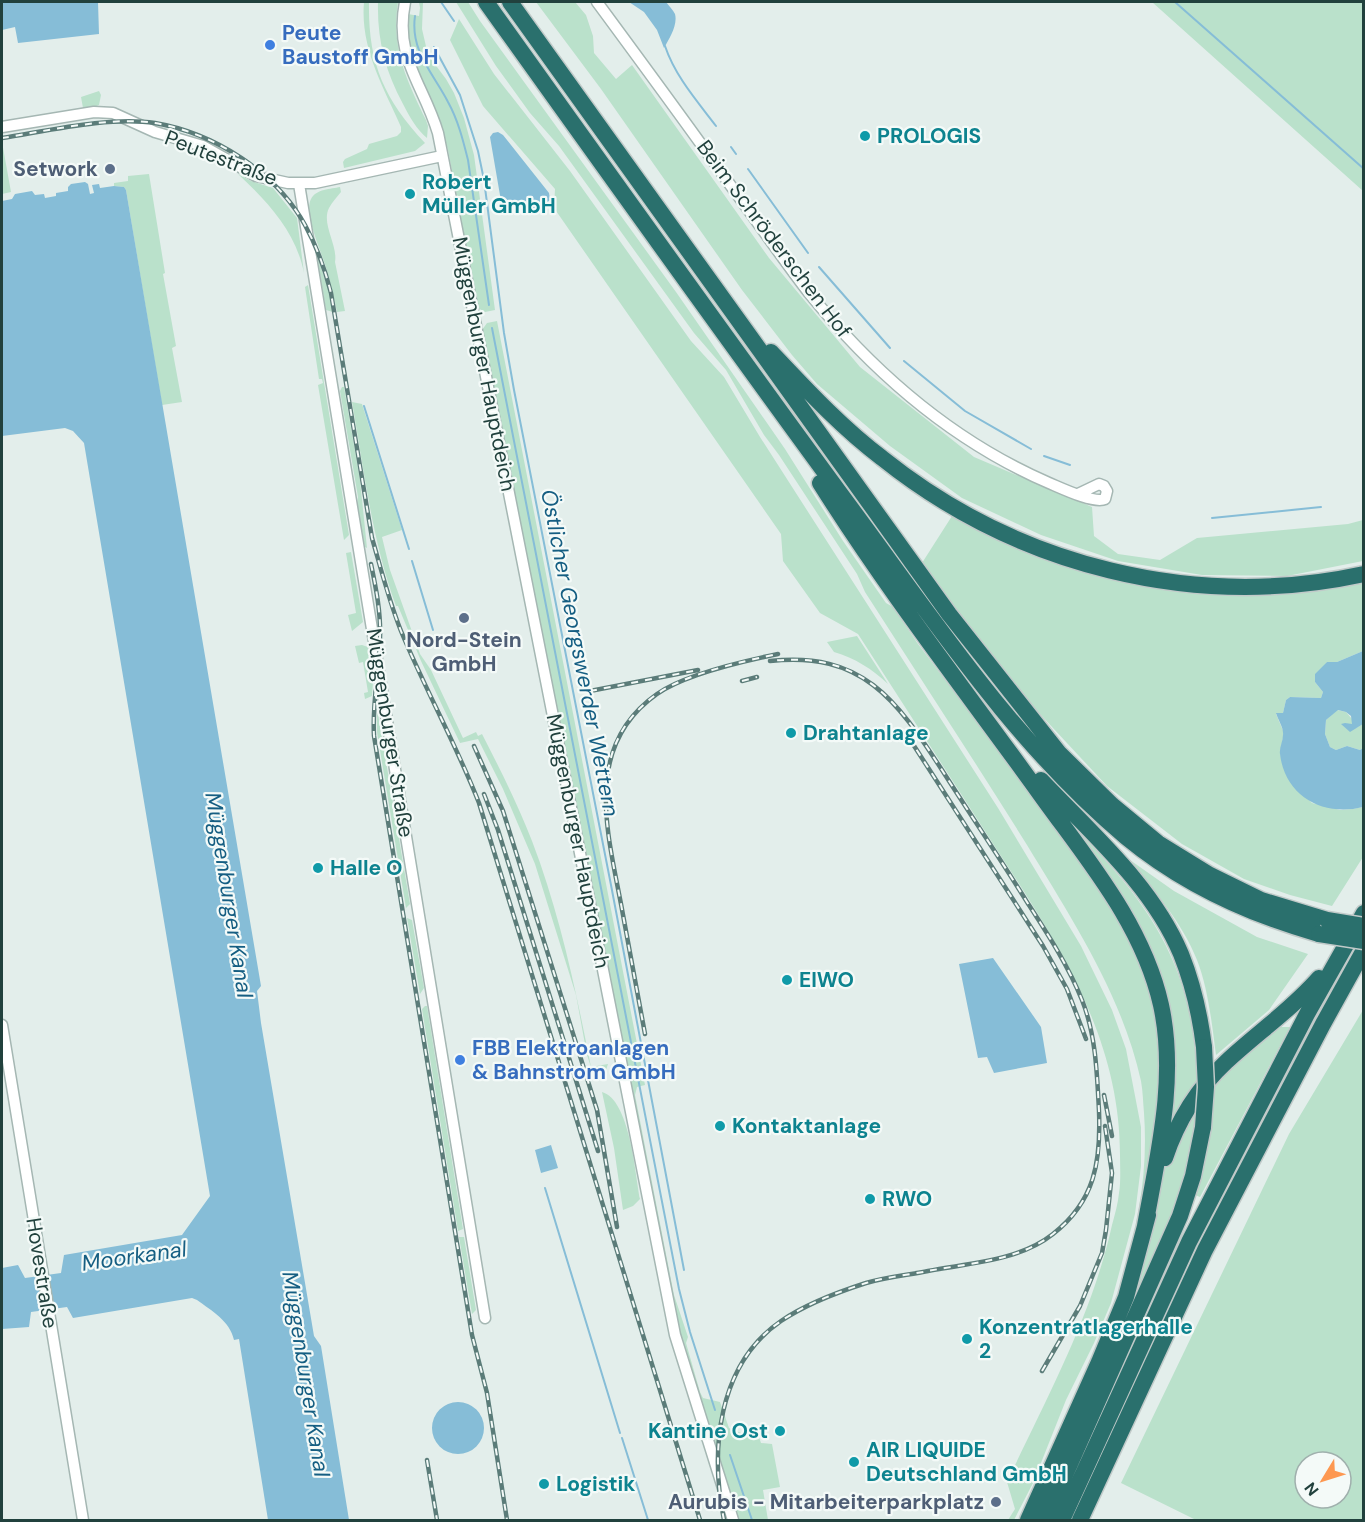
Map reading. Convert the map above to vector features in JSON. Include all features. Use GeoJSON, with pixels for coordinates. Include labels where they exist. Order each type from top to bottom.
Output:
{"type":"FeatureCollection","features":[{"type":"Feature","properties":{"kind":"highway"},"geometry":{"type":"LineString","coordinates":[[486,2],[753,375],[992,696],[1049,764],[1129,839],[1203,889],[1255,913],[1323,927],[1364,926]]}},
{"type":"Feature","properties":{"kind":"highway"},"geometry":{"type":"LineString","coordinates":[[510,2],[737,316],[948,614],[1059,753],[1112,805],[1158,843],[1192,865],[1261,900],[1323,927],[1364,941]]}},
{"type":"Feature","properties":{"kind":"highway"},"geometry":{"type":"LineString","coordinates":[[737,316],[810,393],[881,458],[928,492],[957,509],[992,529],[1035,548],[1115,573],[1203,586],[1287,586],[1364,574]]}},
{"type":"Feature","properties":{"kind":"highway"},"geometry":{"type":"LineString","coordinates":[[753,375],[875,566],[946,667],[1098,873],[1139,942],[1161,1006],[1167,1074],[1160,1146],[1145,1226]]}},
{"type":"Feature","properties":{"kind":"highway"},"geometry":{"type":"LineString","coordinates":[[997,734],[1132,876],[1163,919],[1180,953],[1192,985],[1204,1047],[1206,1087],[1203,1127],[1193,1176],[1180,1216],[1045,1521]]}},
{"type":"Feature","properties":{"kind":"highway"},"geometry":{"type":"LineString","coordinates":[[1062,1521],[1189,1242],[1307,1014],[1364,913]]}},
{"type":"Feature","properties":{"kind":"highway"},"geometry":{"type":"LineString","coordinates":[[1080,1521],[1205,1250],[1317,1034],[1364,950]]}},
{"type":"Feature","properties":{"kind":"highway"},"geometry":{"type":"LineString","coordinates":[[1028,1521],[1100,1362],[1126,1297],[1165,1156],[1191,1102],[1226,1062],[1290,1008],[1341,952]]}},
{"type":"Feature","properties":{"kind":"street","name":"Müggenburger Hauptdeich"},"geometry":{"type":"LineString","coordinates":[[405,2],[402,32],[405,52],[412,74],[435,125],[442,156],[675,1335],[733,1521]]}},
{"type":"Feature","properties":{"kind":"street","name":"Beim Schröderschen Hof"},"geometry":{"type":"LineString","coordinates":[[597,2],[802,283],[855,346],[916,401],[969,441],[1028,474],[1078,494]]}},
{"type":"Feature","properties":{"kind":"street","name":"Peutestraße"},"geometry":{"type":"LineString","coordinates":[[2,127],[94,112],[113,113],[155,132],[203,146],[256,176],[276,182],[299,184],[315,183],[442,156]]}},
{"type":"Feature","properties":{"kind":"street","name":"Müggenburger Straße"},"geometry":{"type":"LineString","coordinates":[[299,184],[485,1318]]}},
{"type":"Feature","properties":{"kind":"street","name":"Hovestraße"},"geometry":{"type":"LineString","coordinates":[[2,1025],[83,1521]]}},
{"type":"Feature","properties":{"kind":"green space"},"geometry":{"type":"Polygon","coordinates":[[[364,2],[369,2],[371,43],[381,78],[398,110],[425,143],[415,151],[344,168],[345,159],[367,149],[369,144],[397,136],[401,132],[401,127],[380,82],[369,51],[364,2]]]}},
{"type":"Feature","properties":{"kind":"green space"},"geometry":{"type":"Polygon","coordinates":[[[378,2],[398,2],[396,19],[399,49],[412,91],[428,126],[427,138],[411,118],[391,79],[383,54],[378,2]]]}},
{"type":"Feature","properties":{"kind":"green space"},"geometry":{"type":"Polygon","coordinates":[[[419,2],[423,2],[422,29],[428,55],[454,93],[464,118],[474,155],[495,310],[485,312],[478,308],[448,150],[440,121],[415,67],[408,41],[408,14],[419,16],[419,2]]]}},
{"type":"Feature","properties":{"kind":"green space"},"geometry":{"type":"Polygon","coordinates":[[[456,2],[468,2],[676,292],[785,449],[843,541],[886,603],[893,607],[918,644],[1094,877],[1134,945],[1155,1007],[1162,1066],[1147,1194],[1115,1305],[1139,1210],[1144,1164],[1144,1113],[1141,1081],[1122,1018],[1094,958],[1027,845],[865,592],[857,574],[764,435],[726,370],[694,333],[559,146],[530,113],[496,66],[456,2]]]}},
{"type":"Feature","properties":{"kind":"green space"},"geometry":{"type":"Polygon","coordinates":[[[536,2],[575,2],[586,15],[593,36],[594,53],[616,79],[632,65],[769,258],[860,367],[974,457],[1092,507],[1094,536],[1118,554],[1160,560],[1197,538],[1348,524],[1363,520],[1363,561],[1287,576],[1202,575],[1118,561],[1041,535],[962,498],[890,446],[817,384],[792,355],[742,290],[601,89],[536,2]]]}},
{"type":"Feature","properties":{"kind":"green space"},"geometry":{"type":"Polygon","coordinates":[[[1152,2],[1363,2],[1363,191],[1152,2]]]}},
{"type":"Feature","properties":{"kind":"green space"},"geometry":{"type":"Polygon","coordinates":[[[459,19],[494,74],[570,171],[691,341],[724,377],[760,437],[998,808],[1081,946],[1112,1010],[1126,1049],[1141,1127],[1141,1166],[1135,1214],[1111,1303],[1066,1400],[1033,1483],[1014,1520],[1008,1520],[1015,1509],[1007,1482],[1067,1356],[1093,1292],[1119,1197],[1120,1155],[1117,1108],[1108,1064],[1093,1021],[1075,981],[1031,902],[858,634],[820,613],[783,561],[781,534],[554,208],[555,189],[483,106],[450,40],[459,19]]]}},
{"type":"Feature","properties":{"kind":"green space"},"geometry":{"type":"Polygon","coordinates":[[[99,91],[101,95],[99,105],[83,108],[81,97],[99,91]]]}},
{"type":"Feature","properties":{"kind":"green space"},"geometry":{"type":"Polygon","coordinates":[[[2,142],[11,192],[2,194],[2,142]]]}},
{"type":"Feature","properties":{"kind":"green space"},"geometry":{"type":"Polygon","coordinates":[[[149,174],[176,346],[172,348],[182,402],[162,405],[126,190],[124,187],[114,186],[114,183],[128,181],[128,176],[149,174]]]}},
{"type":"Feature","properties":{"kind":"green space"},"geometry":{"type":"Polygon","coordinates":[[[238,174],[273,188],[297,218],[304,273],[295,244],[288,231],[270,207],[238,174]]]}},
{"type":"Feature","properties":{"kind":"green space"},"geometry":{"type":"Polygon","coordinates":[[[340,187],[341,192],[327,214],[345,311],[337,312],[327,271],[311,224],[309,206],[316,193],[340,187]]]}},
{"type":"Feature","properties":{"kind":"green space"},"geometry":{"type":"Polygon","coordinates":[[[317,256],[330,294],[333,312],[326,310],[317,256]]]}},
{"type":"Feature","properties":{"kind":"green space"},"geometry":{"type":"Polygon","coordinates":[[[308,285],[349,535],[344,540],[318,385],[323,383],[322,379],[319,379],[305,287],[308,285]]]}},
{"type":"Feature","properties":{"kind":"green space"},"geometry":{"type":"Polygon","coordinates":[[[497,321],[645,1085],[637,1087],[635,1095],[674,1295],[688,1337],[686,1343],[703,1398],[720,1402],[729,1428],[753,1438],[759,1437],[761,1443],[772,1444],[780,1487],[763,1490],[768,1520],[738,1520],[680,1335],[671,1296],[482,330],[487,323],[497,321]]]}},
{"type":"Feature","properties":{"kind":"green space"},"geometry":{"type":"Polygon","coordinates":[[[344,387],[360,480],[367,548],[357,504],[358,497],[340,391],[344,387]]]}},
{"type":"Feature","properties":{"kind":"green space"},"geometry":{"type":"Polygon","coordinates":[[[352,402],[362,404],[402,530],[382,537],[390,570],[420,654],[431,670],[463,738],[476,732],[478,736],[482,734],[527,828],[551,896],[576,994],[535,864],[503,789],[478,739],[460,743],[398,606],[396,606],[375,531],[352,402]]]}},
{"type":"Feature","properties":{"kind":"green space"},"geometry":{"type":"Polygon","coordinates":[[[952,516],[1028,553],[1067,567],[1153,587],[1198,591],[1363,581],[1363,651],[1337,662],[1327,662],[1315,682],[1323,692],[1321,698],[1290,697],[1286,700],[1283,713],[1276,714],[1284,733],[1280,753],[1287,776],[1312,803],[1340,810],[1363,807],[1363,857],[1332,906],[1290,895],[1244,879],[1182,844],[1107,786],[985,651],[922,563],[952,516]]]}},
{"type":"Feature","properties":{"kind":"green space"},"geometry":{"type":"Polygon","coordinates":[[[351,552],[363,622],[352,631],[348,615],[356,613],[346,553],[351,552]]]}},
{"type":"Feature","properties":{"kind":"green space"},"geometry":{"type":"Polygon","coordinates":[[[857,636],[888,684],[863,665],[834,652],[827,642],[857,636]]]}},
{"type":"Feature","properties":{"kind":"green space"},"geometry":{"type":"Polygon","coordinates":[[[355,646],[368,647],[373,682],[372,696],[365,699],[364,693],[368,692],[363,662],[359,663],[355,646]]]}},
{"type":"Feature","properties":{"kind":"green space"},"geometry":{"type":"Polygon","coordinates":[[[377,708],[410,904],[406,908],[377,732],[377,708]]]}},
{"type":"Feature","properties":{"kind":"green space"},"geometry":{"type":"Polygon","coordinates":[[[1337,710],[1346,712],[1352,719],[1352,724],[1342,724],[1356,728],[1363,724],[1363,748],[1360,750],[1347,746],[1336,750],[1330,747],[1325,734],[1326,720],[1337,710]]]}},
{"type":"Feature","properties":{"kind":"green space"},"geometry":{"type":"Polygon","coordinates":[[[1047,799],[1120,877],[1158,931],[1173,961],[1185,995],[1193,1032],[1197,1075],[1194,1091],[1171,1126],[1155,974],[1047,799]]]}},
{"type":"Feature","properties":{"kind":"green space"},"geometry":{"type":"Polygon","coordinates":[[[1130,860],[1174,891],[1257,937],[1308,954],[1269,1010],[1216,1055],[1207,994],[1191,946],[1176,920],[1130,860]]]}},
{"type":"Feature","properties":{"kind":"green space"},"geometry":{"type":"Polygon","coordinates":[[[407,918],[412,920],[424,988],[420,994],[407,918]]]}},
{"type":"Feature","properties":{"kind":"green space"},"geometry":{"type":"Polygon","coordinates":[[[577,999],[591,1067],[579,1010],[577,999]]]}},
{"type":"Feature","properties":{"kind":"green space"},"geometry":{"type":"Polygon","coordinates":[[[427,1006],[463,1229],[458,1231],[422,1009],[427,1006]]]}},
{"type":"Feature","properties":{"kind":"green space"},"geometry":{"type":"Polygon","coordinates":[[[1363,1010],[1363,1520],[1196,1520],[1121,1483],[1289,1134],[1363,1010]]]}},
{"type":"Feature","properties":{"kind":"green space"},"geometry":{"type":"Polygon","coordinates":[[[1277,1027],[1290,1027],[1200,1197],[1193,1194],[1213,1082],[1277,1027]]]}},
{"type":"Feature","properties":{"kind":"green space"},"geometry":{"type":"Polygon","coordinates":[[[608,1064],[606,1070],[596,1070],[591,1067],[608,1064]]]}},
{"type":"Feature","properties":{"kind":"green space"},"geometry":{"type":"Polygon","coordinates":[[[602,1092],[619,1108],[630,1139],[640,1199],[633,1206],[623,1210],[614,1148],[602,1092]]]}},
{"type":"Feature","properties":{"kind":"green space"},"geometry":{"type":"Polygon","coordinates":[[[1197,1101],[1194,1129],[1182,1183],[1163,1236],[1130,1313],[1156,1198],[1167,1162],[1197,1101]]]}},
{"type":"Feature","properties":{"kind":"green space"},"geometry":{"type":"Polygon","coordinates":[[[459,1237],[464,1237],[476,1310],[472,1314],[459,1237]]]}},
{"type":"Feature","properties":{"kind":"water"},"geometry":{"type":"Polygon","coordinates":[[[2,2],[98,2],[99,34],[18,43],[15,27],[2,30],[2,2]]]}},
{"type":"Feature","properties":{"kind":"water"},"geometry":{"type":"Polygon","coordinates":[[[629,2],[666,2],[676,18],[664,48],[657,30],[644,12],[629,2]]]}},
{"type":"Feature","properties":{"kind":"water"},"geometry":{"type":"Polygon","coordinates":[[[498,132],[503,135],[549,193],[550,200],[542,207],[517,210],[516,206],[504,206],[501,201],[490,137],[493,133],[498,132]]]}},
{"type":"Feature","properties":{"kind":"water"},"geometry":{"type":"Polygon","coordinates":[[[85,182],[88,184],[90,194],[94,193],[92,185],[99,184],[100,188],[114,186],[124,187],[126,190],[261,986],[257,991],[261,1023],[314,1336],[321,1346],[349,1520],[268,1520],[239,1339],[234,1340],[229,1327],[197,1300],[192,1298],[73,1318],[67,1307],[31,1312],[29,1327],[2,1329],[2,1268],[18,1265],[25,1278],[61,1273],[64,1255],[182,1235],[210,1196],[84,443],[73,431],[65,428],[2,436],[2,201],[12,199],[15,194],[32,191],[35,195],[44,194],[45,198],[56,196],[56,193],[68,191],[71,184],[85,182]]]}},
{"type":"Feature","properties":{"kind":"water"},"geometry":{"type":"Polygon","coordinates":[[[1363,651],[1363,724],[1350,732],[1341,724],[1352,724],[1351,716],[1338,710],[1326,720],[1325,734],[1330,747],[1336,750],[1347,746],[1360,750],[1363,748],[1363,807],[1334,809],[1309,800],[1290,782],[1283,769],[1280,752],[1283,732],[1276,713],[1283,713],[1286,700],[1290,697],[1321,698],[1323,692],[1315,682],[1315,674],[1327,662],[1337,662],[1363,651]]]}},
{"type":"Feature","properties":{"kind":"water"},"geometry":{"type":"Polygon","coordinates":[[[993,958],[1041,1027],[1047,1063],[994,1073],[987,1057],[978,1058],[959,964],[993,958]]]}},
{"type":"Feature","properties":{"kind":"water"},"geometry":{"type":"Polygon","coordinates":[[[551,1145],[558,1168],[541,1173],[535,1150],[551,1145]]]}},
{"type":"Feature","properties":{"kind":"water"},"geometry":{"type":"Polygon","coordinates":[[[453,1402],[463,1402],[472,1406],[480,1414],[484,1428],[480,1442],[472,1450],[463,1454],[453,1454],[444,1450],[436,1442],[432,1433],[432,1423],[436,1414],[444,1406],[453,1402]]]}},
{"type":"Feature","properties":{"kind":"waterway"},"geometry":{"type":"LineString","coordinates":[[441,2],[454,21]]}},
{"type":"Feature","properties":{"kind":"waterway"},"geometry":{"type":"LineString","coordinates":[[1175,2],[1364,169]]}},
{"type":"Feature","properties":{"kind":"waterway"},"geometry":{"type":"LineString","coordinates":[[415,16],[414,29],[419,51],[452,109],[468,160],[489,305]]}},
{"type":"Feature","properties":{"kind":"waterway"},"geometry":{"type":"LineString","coordinates":[[665,46],[681,78],[716,126]]}},
{"type":"Feature","properties":{"kind":"waterway","name":"Östlicher Georgswerder Wettern"},"geometry":{"type":"LineString","coordinates":[[434,47],[460,95],[478,151],[484,180],[504,333],[514,390],[684,1270]]}},
{"type":"Feature","properties":{"kind":"waterway"},"geometry":{"type":"LineString","coordinates":[[731,147],[736,154]]}},
{"type":"Feature","properties":{"kind":"waterway"},"geometry":{"type":"LineString","coordinates":[[748,169],[808,253]]}},
{"type":"Feature","properties":{"kind":"waterway"},"geometry":{"type":"LineString","coordinates":[[819,267],[890,348]]}},
{"type":"Feature","properties":{"kind":"waterway"},"geometry":{"type":"LineString","coordinates":[[492,328],[679,1289],[715,1410]]}},
{"type":"Feature","properties":{"kind":"waterway"},"geometry":{"type":"LineString","coordinates":[[904,361],[965,411],[1031,449]]}},
{"type":"Feature","properties":{"kind":"waterway"},"geometry":{"type":"LineString","coordinates":[[364,406],[409,549]]}},
{"type":"Feature","properties":{"kind":"waterway"},"geometry":{"type":"LineString","coordinates":[[1044,456],[1070,465]]}},
{"type":"Feature","properties":{"kind":"waterway"},"geometry":{"type":"LineString","coordinates":[[1212,518],[1321,507]]}},
{"type":"Feature","properties":{"kind":"waterway"},"geometry":{"type":"LineString","coordinates":[[412,561],[433,630]]}},
{"type":"Feature","properties":{"kind":"waterway"},"geometry":{"type":"LineString","coordinates":[[545,1188],[620,1433]]}},
{"type":"Feature","properties":{"kind":"waterway"},"geometry":{"type":"LineString","coordinates":[[622,1438],[648,1520]]}},
{"type":"Feature","properties":{"kind":"waterway"},"geometry":{"type":"LineString","coordinates":[[730,1455],[752,1520]]}},
{"type":"Feature","properties":{"kind":"railway"},"geometry":{"type":"LineString","coordinates":[[2,138],[78,125],[118,121],[155,123],[177,128],[221,146],[260,172],[278,188],[305,225],[320,258],[331,293],[372,538],[389,597],[410,653],[479,803],[700,1520]]}},
{"type":"Feature","properties":{"kind":"railway"},"geometry":{"type":"LineString","coordinates":[[371,564],[378,601],[380,629],[374,736],[472,1335],[487,1393],[507,1520]]}},
{"type":"Feature","properties":{"kind":"railway"},"geometry":{"type":"LineString","coordinates":[[645,1034],[610,847],[607,819],[606,791],[609,764],[618,738],[634,715],[657,694],[669,687],[715,669],[778,654]]}},
{"type":"Feature","properties":{"kind":"railway"},"geometry":{"type":"LineString","coordinates":[[724,1520],[718,1466],[723,1411],[731,1385],[743,1361],[760,1339],[781,1321],[801,1309],[855,1287],[889,1278],[993,1260],[1040,1243],[1067,1221],[1087,1194],[1099,1147],[1095,1055],[1087,1013],[1082,1000],[1064,962],[1042,925],[925,745],[892,702],[873,685],[853,672],[829,664],[802,660],[770,661]]}},
{"type":"Feature","properties":{"kind":"railway"},"geometry":{"type":"LineString","coordinates":[[590,691],[698,670]]}},
{"type":"Feature","properties":{"kind":"railway"},"geometry":{"type":"LineString","coordinates":[[742,681],[757,677]]}},
{"type":"Feature","properties":{"kind":"railway"},"geometry":{"type":"LineString","coordinates":[[909,738],[1043,946],[1067,989],[1086,1039]]}},
{"type":"Feature","properties":{"kind":"railway"},"geometry":{"type":"LineString","coordinates":[[474,746],[503,811],[597,1110],[617,1227]]}},
{"type":"Feature","properties":{"kind":"railway"},"geometry":{"type":"LineString","coordinates":[[484,794],[498,830],[598,1151]]}},
{"type":"Feature","properties":{"kind":"railway"},"geometry":{"type":"LineString","coordinates":[[1104,1095],[1112,1136]]}},
{"type":"Feature","properties":{"kind":"railway"},"geometry":{"type":"LineString","coordinates":[[1042,1371],[1080,1306],[1102,1253],[1112,1173],[1105,1126]]}},
{"type":"Feature","properties":{"kind":"railway"},"geometry":{"type":"LineString","coordinates":[[427,1460],[437,1520]]}},
{"type":"Feature","properties":{"kind":"place","name":"Peute Baustoff GmbH"},"geometry":{"type":"Point","coordinates":[270,45]}},
{"type":"Feature","properties":{"kind":"place","name":"PROLOGIS"},"geometry":{"type":"Point","coordinates":[865,136]}},
{"type":"Feature","properties":{"kind":"place","name":"Setwork"},"geometry":{"type":"Point","coordinates":[110,169]}},
{"type":"Feature","properties":{"kind":"place","name":"Robert Müller GmbH"},"geometry":{"type":"Point","coordinates":[410,194]}},
{"type":"Feature","properties":{"kind":"place","name":"Nord-Stein GmbH"},"geometry":{"type":"Point","coordinates":[464,618]}},
{"type":"Feature","properties":{"kind":"place","name":"Drahtanlage"},"geometry":{"type":"Point","coordinates":[791,733]}},
{"type":"Feature","properties":{"kind":"place","name":"Halle O"},"geometry":{"type":"Point","coordinates":[318,868]}},
{"type":"Feature","properties":{"kind":"place","name":"ElWO"},"geometry":{"type":"Point","coordinates":[787,980]}},
{"type":"Feature","properties":{"kind":"place","name":"FBB Elektroanlagen & Bahnstrom GmbH"},"geometry":{"type":"Point","coordinates":[460,1060]}},
{"type":"Feature","properties":{"kind":"place","name":"Kontaktanlage"},"geometry":{"type":"Point","coordinates":[720,1126]}},
{"type":"Feature","properties":{"kind":"place","name":"RWO"},"geometry":{"type":"Point","coordinates":[870,1199]}},
{"type":"Feature","properties":{"kind":"place","name":"Konzentratlagerhalle 2"},"geometry":{"type":"Point","coordinates":[967,1339]}},
{"type":"Feature","properties":{"kind":"place","name":"Kantine Ost"},"geometry":{"type":"Point","coordinates":[780,1431]}},
{"type":"Feature","properties":{"kind":"place","name":"AIR LIQUIDE Deutschland GmbH"},"geometry":{"type":"Point","coordinates":[854,1462]}},
{"type":"Feature","properties":{"kind":"place","name":"Logistik"},"geometry":{"type":"Point","coordinates":[544,1484]}},
{"type":"Feature","properties":{"kind":"place","name":"Aurubis - Mitarbeiterparkplatz"},"geometry":{"type":"Point","coordinates":[996,1502]}},
{"type":"Feature","properties":{"kind":"water label","name":"Müggenburger Kanal"},"geometry":{"type":"Point","coordinates":[229,895]}},
{"type":"Feature","properties":{"kind":"water label","name":"Moorkanal"},"geometry":{"type":"Point","coordinates":[134,1256]}},
{"type":"Feature","properties":{"kind":"water label","name":"Müggenburger Kanal"},"geometry":{"type":"Point","coordinates":[306,1374]}}]}
